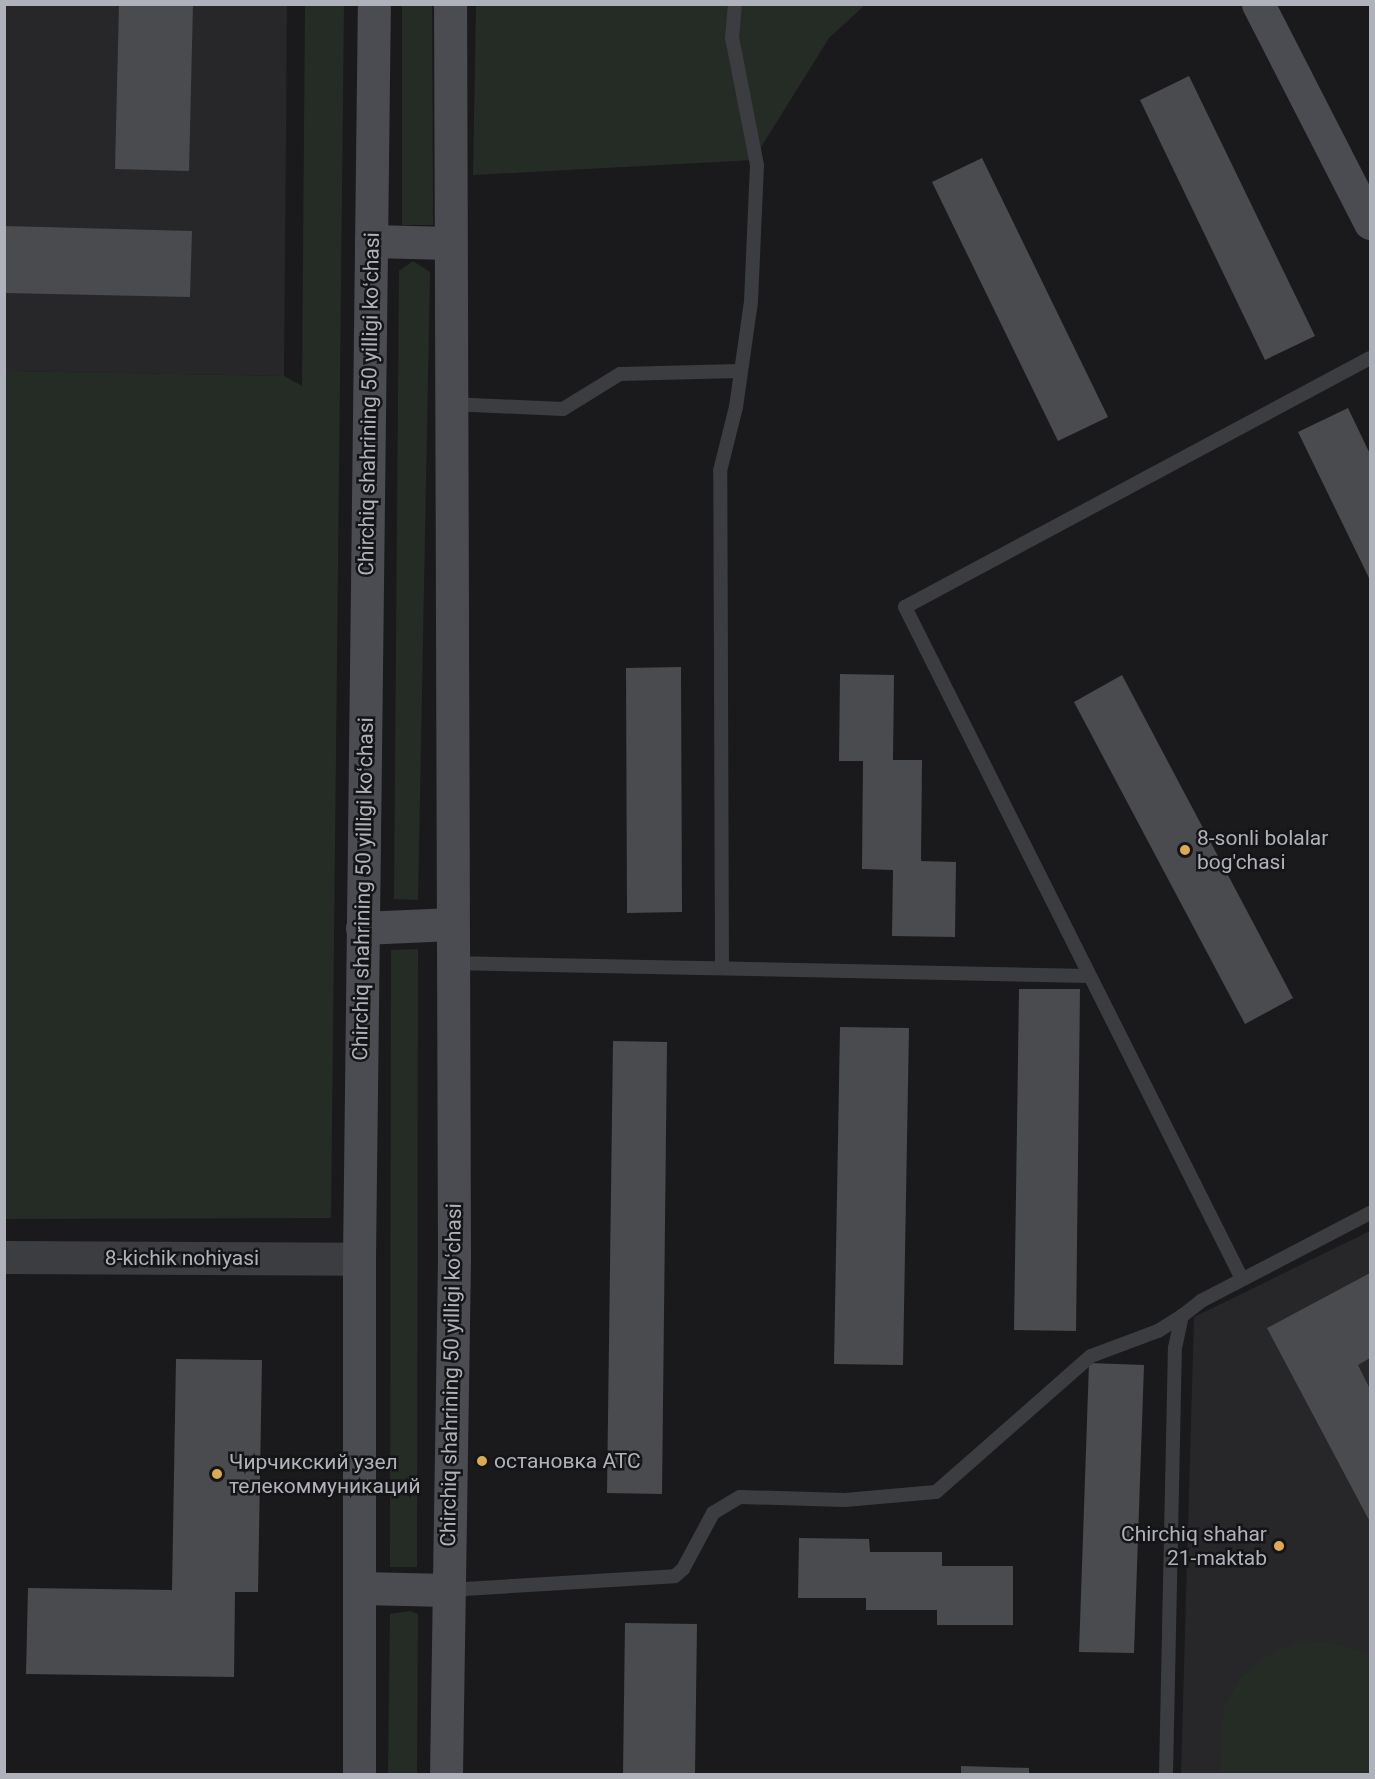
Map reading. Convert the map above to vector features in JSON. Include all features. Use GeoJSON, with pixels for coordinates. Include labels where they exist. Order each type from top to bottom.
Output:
{"type":"FeatureCollection","features":[{"type":"Feature","properties":{"kind":"main road","name":"Chirchiq shahrining 50 yilligi koʻchasi"},"geometry":{"type":"LineString","coordinates":[[359,1774],[359,1259],[374,4]]}},
{"type":"Feature","properties":{"kind":"main road","name":"Chirchiq shahrining 50 yilligi koʻchasi"},"geometry":{"type":"LineString","coordinates":[[446,1774],[452,963],[450,4]]}},
{"type":"Feature","properties":{"kind":"main road"},"geometry":{"type":"LineString","coordinates":[[1258,4],[1371,223]]}},
{"type":"Feature","properties":{"kind":"main road"},"geometry":{"type":"LineString","coordinates":[[371,241],[450,243]]}},
{"type":"Feature","properties":{"kind":"main road"},"geometry":{"type":"LineString","coordinates":[[362,928],[452,924]]}},
{"type":"Feature","properties":{"kind":"main road"},"geometry":{"type":"LineString","coordinates":[[360,1588],[448,1590]]}},
{"type":"Feature","properties":{"kind":"street","name":"8-kichik nohiyasi"},"geometry":{"type":"LineString","coordinates":[[4,1257],[359,1259]]}},
{"type":"Feature","properties":{"kind":"lane"},"geometry":{"type":"LineString","coordinates":[[722,968],[720,471],[751,302],[757,165],[732,38],[735,4]]}},
{"type":"Feature","properties":{"kind":"lane"},"geometry":{"type":"LineString","coordinates":[[1242,1279],[905,607],[1371,358]]}},
{"type":"Feature","properties":{"kind":"lane"},"geometry":{"type":"LineString","coordinates":[[451,404],[563,409],[620,374],[739,372]]}},
{"type":"Feature","properties":{"kind":"lane"},"geometry":{"type":"LineString","coordinates":[[452,963],[1089,976]]}},
{"type":"Feature","properties":{"kind":"lane"},"geometry":{"type":"LineString","coordinates":[[448,1590],[675,1576],[683,1569],[713,1513],[740,1497],[845,1500],[936,1492],[1091,1356],[1158,1331],[1242,1279],[1371,1213]]}},
{"type":"Feature","properties":{"kind":"lane"},"geometry":{"type":"LineString","coordinates":[[1166,1774],[1175,1348],[1182,1316]]}},
{"type":"Feature","properties":{"kind":"shaded area"},"geometry":{"type":"Polygon","coordinates":[[[5,5],[287,5],[284,376],[5,371],[5,5]]]}},
{"type":"Feature","properties":{"kind":"shaded area"},"geometry":{"type":"Polygon","coordinates":[[[305,5],[344,5],[331,1218],[5,1219],[5,371],[284,376],[302,386],[305,5]]]}},
{"type":"Feature","properties":{"kind":"shaded area"},"geometry":{"type":"Polygon","coordinates":[[[402,5],[432,5],[433,225],[402,225],[402,5]]]}},
{"type":"Feature","properties":{"kind":"shaded area"},"geometry":{"type":"Polygon","coordinates":[[[476,5],[865,5],[829,38],[753,160],[473,175],[476,5]]]}},
{"type":"Feature","properties":{"kind":"shaded area"},"geometry":{"type":"Polygon","coordinates":[[[413,261],[430,272],[418,900],[394,899],[399,271],[413,261]]]}},
{"type":"Feature","properties":{"kind":"shaded area"},"geometry":{"type":"Polygon","coordinates":[[[418,949],[417,1567],[390,1567],[391,950],[418,949]]]}},
{"type":"Feature","properties":{"kind":"shaded area","name":"Chirchiq shahar 21-maktab"},"geometry":{"type":"Polygon","coordinates":[[[1370,1231],[1370,1774],[1181,1774],[1194,1317],[1370,1231]]]}},
{"type":"Feature","properties":{"kind":"shaded area"},"geometry":{"type":"Polygon","coordinates":[[[410,1611],[418,1614],[417,1774],[388,1774],[390,1614],[410,1611]]]}},
{"type":"Feature","properties":{"kind":"shaded area"},"geometry":{"type":"Polygon","coordinates":[[[1326,1641],[1370,1654],[1370,1774],[1220,1774],[1224,1707],[1240,1679],[1264,1657],[1294,1644],[1326,1641]]]}},
{"type":"Feature","properties":{"kind":"building"},"geometry":{"type":"Polygon","coordinates":[[[119,4],[193,4],[189,171],[115,169],[119,4]]]}},
{"type":"Feature","properties":{"kind":"building"},"geometry":{"type":"Polygon","coordinates":[[[1189,76],[1315,336],[1265,360],[1140,100],[1189,76]]]}},
{"type":"Feature","properties":{"kind":"building"},"geometry":{"type":"Polygon","coordinates":[[[982,158],[1108,417],[1058,441],[932,182],[982,158]]]}},
{"type":"Feature","properties":{"kind":"building"},"geometry":{"type":"Polygon","coordinates":[[[4,226],[192,231],[190,297],[4,293],[4,226]]]}},
{"type":"Feature","properties":{"kind":"building"},"geometry":{"type":"Polygon","coordinates":[[[1348,408],[1370,454],[1370,580],[1298,432],[1348,408]]]}},
{"type":"Feature","properties":{"kind":"building"},"geometry":{"type":"Polygon","coordinates":[[[681,667],[682,912],[627,913],[626,668],[681,667]]]}},
{"type":"Feature","properties":{"kind":"building"},"geometry":{"type":"Polygon","coordinates":[[[840,674],[894,675],[893,760],[922,760],[921,861],[956,862],[955,937],[892,936],[893,870],[862,869],[863,761],[839,761],[840,674]]]}},
{"type":"Feature","properties":{"kind":"building"},"geometry":{"type":"Polygon","coordinates":[[[1122,675],[1293,998],[1245,1024],[1074,702],[1122,675]]]}},
{"type":"Feature","properties":{"kind":"building"},"geometry":{"type":"Polygon","coordinates":[[[1019,989],[1080,989],[1076,1331],[1014,1330],[1019,989]]]}},
{"type":"Feature","properties":{"kind":"building"},"geometry":{"type":"Polygon","coordinates":[[[840,1027],[909,1028],[903,1365],[834,1364],[840,1027]]]}},
{"type":"Feature","properties":{"kind":"building"},"geometry":{"type":"Polygon","coordinates":[[[613,1041],[667,1042],[662,1494],[607,1493],[613,1041]]]}},
{"type":"Feature","properties":{"kind":"building"},"geometry":{"type":"Polygon","coordinates":[[[1370,1273],[1370,1358],[1358,1365],[1370,1389],[1370,1522],[1267,1328],[1370,1273]]]}},
{"type":"Feature","properties":{"kind":"building","name":"Чирчикский узел телекоммуникаций"},"geometry":{"type":"Polygon","coordinates":[[[176,1359],[262,1360],[258,1592],[235,1592],[234,1677],[26,1674],[28,1588],[172,1590],[176,1359]]]}},
{"type":"Feature","properties":{"kind":"building"},"geometry":{"type":"Polygon","coordinates":[[[1089,1363],[1144,1365],[1134,1653],[1079,1652],[1089,1363]]]}},
{"type":"Feature","properties":{"kind":"building"},"geometry":{"type":"Polygon","coordinates":[[[799,1538],[869,1539],[870,1552],[942,1552],[942,1566],[1013,1566],[1013,1625],[937,1625],[937,1610],[866,1610],[866,1598],[798,1598],[799,1538]]]}},
{"type":"Feature","properties":{"kind":"building"},"geometry":{"type":"Polygon","coordinates":[[[625,1623],[697,1624],[695,1774],[623,1774],[625,1623]]]}},
{"type":"Feature","properties":{"kind":"building"},"geometry":{"type":"Polygon","coordinates":[[[961,1766],[1029,1768],[1029,1774],[961,1774],[961,1766]]]}},
{"type":"Feature","properties":{"kind":"place","name":"8-sonli bolalar bog'chasi"},"geometry":{"type":"Point","coordinates":[1185,850]}},
{"type":"Feature","properties":{"kind":"place","name":"остановка АТС"},"geometry":{"type":"Point","coordinates":[482,1461]}},
{"type":"Feature","properties":{"kind":"place","name":"Чирчикский узел телекоммуникаций"},"geometry":{"type":"Point","coordinates":[217,1474]}},
{"type":"Feature","properties":{"kind":"place","name":"Chirchiq shahar 21-maktab"},"geometry":{"type":"Point","coordinates":[1279,1546]}}]}
